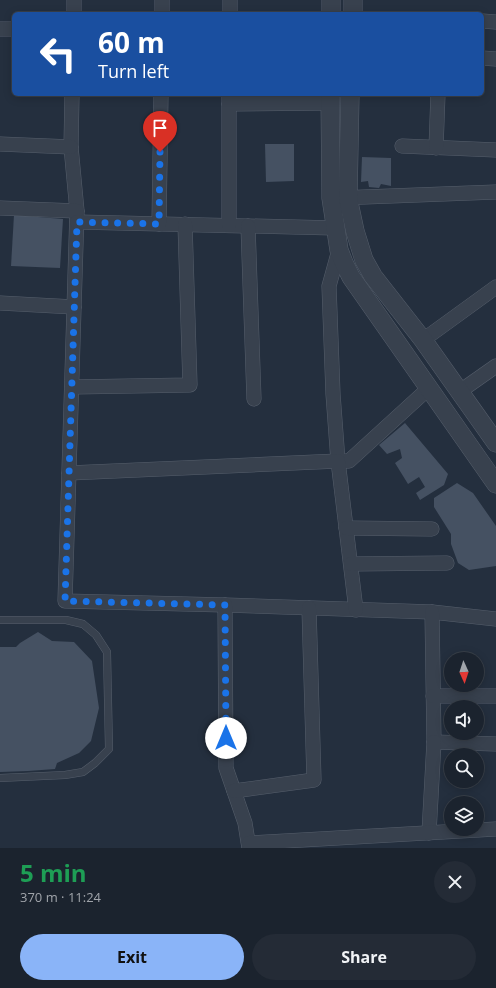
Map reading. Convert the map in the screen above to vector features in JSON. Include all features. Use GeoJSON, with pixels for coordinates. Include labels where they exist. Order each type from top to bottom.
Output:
{"type":"FeatureCollection","features":[{"type":"Feature","properties":{"kind":"street"},"geometry":{"type":"LineString","coordinates":[[74,0],[74,12]]}},
{"type":"Feature","properties":{"kind":"street"},"geometry":{"type":"LineString","coordinates":[[162,0],[162,12]]}},
{"type":"Feature","properties":{"kind":"street"},"geometry":{"type":"LineString","coordinates":[[230,0],[230,12]]}},
{"type":"Feature","properties":{"kind":"street"},"geometry":{"type":"LineString","coordinates":[[331,0],[331,12]]}},
{"type":"Feature","properties":{"kind":"street"},"geometry":{"type":"LineString","coordinates":[[352,12],[353,0]]}},
{"type":"Feature","properties":{"kind":"street"},"geometry":{"type":"LineString","coordinates":[[484,21],[496,22]]}},
{"type":"Feature","properties":{"kind":"street"},"geometry":{"type":"LineString","coordinates":[[0,30],[12,29]]}},
{"type":"Feature","properties":{"kind":"street"},"geometry":{"type":"LineString","coordinates":[[484,58],[496,59]]}},
{"type":"Feature","properties":{"kind":"street"},"geometry":{"type":"LineString","coordinates":[[72,96],[71,147],[77,217],[65,601],[432,612],[496,619]]}},
{"type":"Feature","properties":{"kind":"street"},"geometry":{"type":"LineString","coordinates":[[159,224],[161,96]]}},
{"type":"Feature","properties":{"kind":"street"},"geometry":{"type":"LineString","coordinates":[[350,96],[340,198],[335,228],[339,250],[351,277],[496,484]]}},
{"type":"Feature","properties":{"kind":"street"},"geometry":{"type":"LineString","coordinates":[[436,148],[438,96]]}},
{"type":"Feature","properties":{"kind":"street"},"geometry":{"type":"LineString","coordinates":[[229,225],[229,99],[330,99],[340,198],[355,231],[364,260],[373,276],[423,340],[496,443]]}},
{"type":"Feature","properties":{"kind":"street"},"geometry":{"type":"LineString","coordinates":[[0,144],[71,147]]}},
{"type":"Feature","properties":{"kind":"street"},"geometry":{"type":"LineString","coordinates":[[402,146],[496,150]]}},
{"type":"Feature","properties":{"kind":"street"},"geometry":{"type":"LineString","coordinates":[[340,198],[496,192]]}},
{"type":"Feature","properties":{"kind":"street"},"geometry":{"type":"LineString","coordinates":[[0,208],[77,217],[159,224],[335,228]]}},
{"type":"Feature","properties":{"kind":"street"},"geometry":{"type":"LineString","coordinates":[[72,387],[190,385],[185,224]]}},
{"type":"Feature","properties":{"kind":"street"},"geometry":{"type":"LineString","coordinates":[[248,226],[254,399]]}},
{"type":"Feature","properties":{"kind":"street"},"geometry":{"type":"LineString","coordinates":[[339,250],[329,286],[333,394],[338,461],[356,610]]}},
{"type":"Feature","properties":{"kind":"street"},"geometry":{"type":"LineString","coordinates":[[423,340],[496,287]]}},
{"type":"Feature","properties":{"kind":"street"},"geometry":{"type":"LineString","coordinates":[[0,304],[74,307]]}},
{"type":"Feature","properties":{"kind":"street"},"geometry":{"type":"LineString","coordinates":[[459,392],[496,366]]}},
{"type":"Feature","properties":{"kind":"street"},"geometry":{"type":"LineString","coordinates":[[69,473],[349,461],[429,388]]}},
{"type":"Feature","properties":{"kind":"street"},"geometry":{"type":"LineString","coordinates":[[346,528],[432,529]]}},
{"type":"Feature","properties":{"kind":"street"},"geometry":{"type":"LineString","coordinates":[[351,564],[447,563]]}},
{"type":"Feature","properties":{"kind":"street"},"geometry":{"type":"LineString","coordinates":[[225,605],[226,768],[245,823],[249,846],[496,829]]}},
{"type":"Feature","properties":{"kind":"street"},"geometry":{"type":"LineString","coordinates":[[234,791],[314,780],[309,608]]}},
{"type":"Feature","properties":{"kind":"street"},"geometry":{"type":"LineString","coordinates":[[429,833],[434,742],[432,612]]}},
{"type":"Feature","properties":{"kind":"street"},"geometry":{"type":"LineString","coordinates":[[433,696],[496,696]]}},
{"type":"Feature","properties":{"kind":"street"},"geometry":{"type":"LineString","coordinates":[[434,742],[496,744]]}},
{"type":"Feature","properties":{"kind":"lane"},"geometry":{"type":"LineString","coordinates":[[0,620],[66,620],[83,624],[96,634],[107,652],[110,749],[96,764],[83,772],[65,775],[0,778]]}},
{"type":"Feature","properties":{"kind":"building"},"geometry":{"type":"Polygon","coordinates":[[[265,144],[294,144],[294,181],[266,182],[265,144]]]}},
{"type":"Feature","properties":{"kind":"building"},"geometry":{"type":"Polygon","coordinates":[[[362,157],[391,158],[391,186],[381,184],[379,188],[369,187],[368,181],[361,182],[362,157]]]}},
{"type":"Feature","properties":{"kind":"building"},"geometry":{"type":"Polygon","coordinates":[[[14,215],[63,219],[60,268],[11,266],[14,215]]]}},
{"type":"Feature","properties":{"kind":"building"},"geometry":{"type":"Polygon","coordinates":[[[405,423],[448,474],[444,485],[420,500],[416,493],[425,487],[419,477],[408,484],[395,463],[402,458],[400,449],[387,454],[379,445],[405,423]]]}},
{"type":"Feature","properties":{"kind":"building"},"geometry":{"type":"Polygon","coordinates":[[[457,483],[473,493],[496,526],[496,566],[469,570],[458,563],[451,544],[451,534],[434,507],[434,498],[457,483]]]}},
{"type":"Feature","properties":{"kind":"building"},"geometry":{"type":"Polygon","coordinates":[[[38,632],[52,641],[74,642],[92,661],[99,708],[91,741],[79,753],[57,763],[55,769],[0,772],[0,647],[16,647],[38,632]]]}},
{"type":"Feature","properties":{"kind":"route"},"geometry":{"type":"LineString","coordinates":[[160,152],[159,224],[77,222],[65,601],[225,605],[226,738]]}}]}
